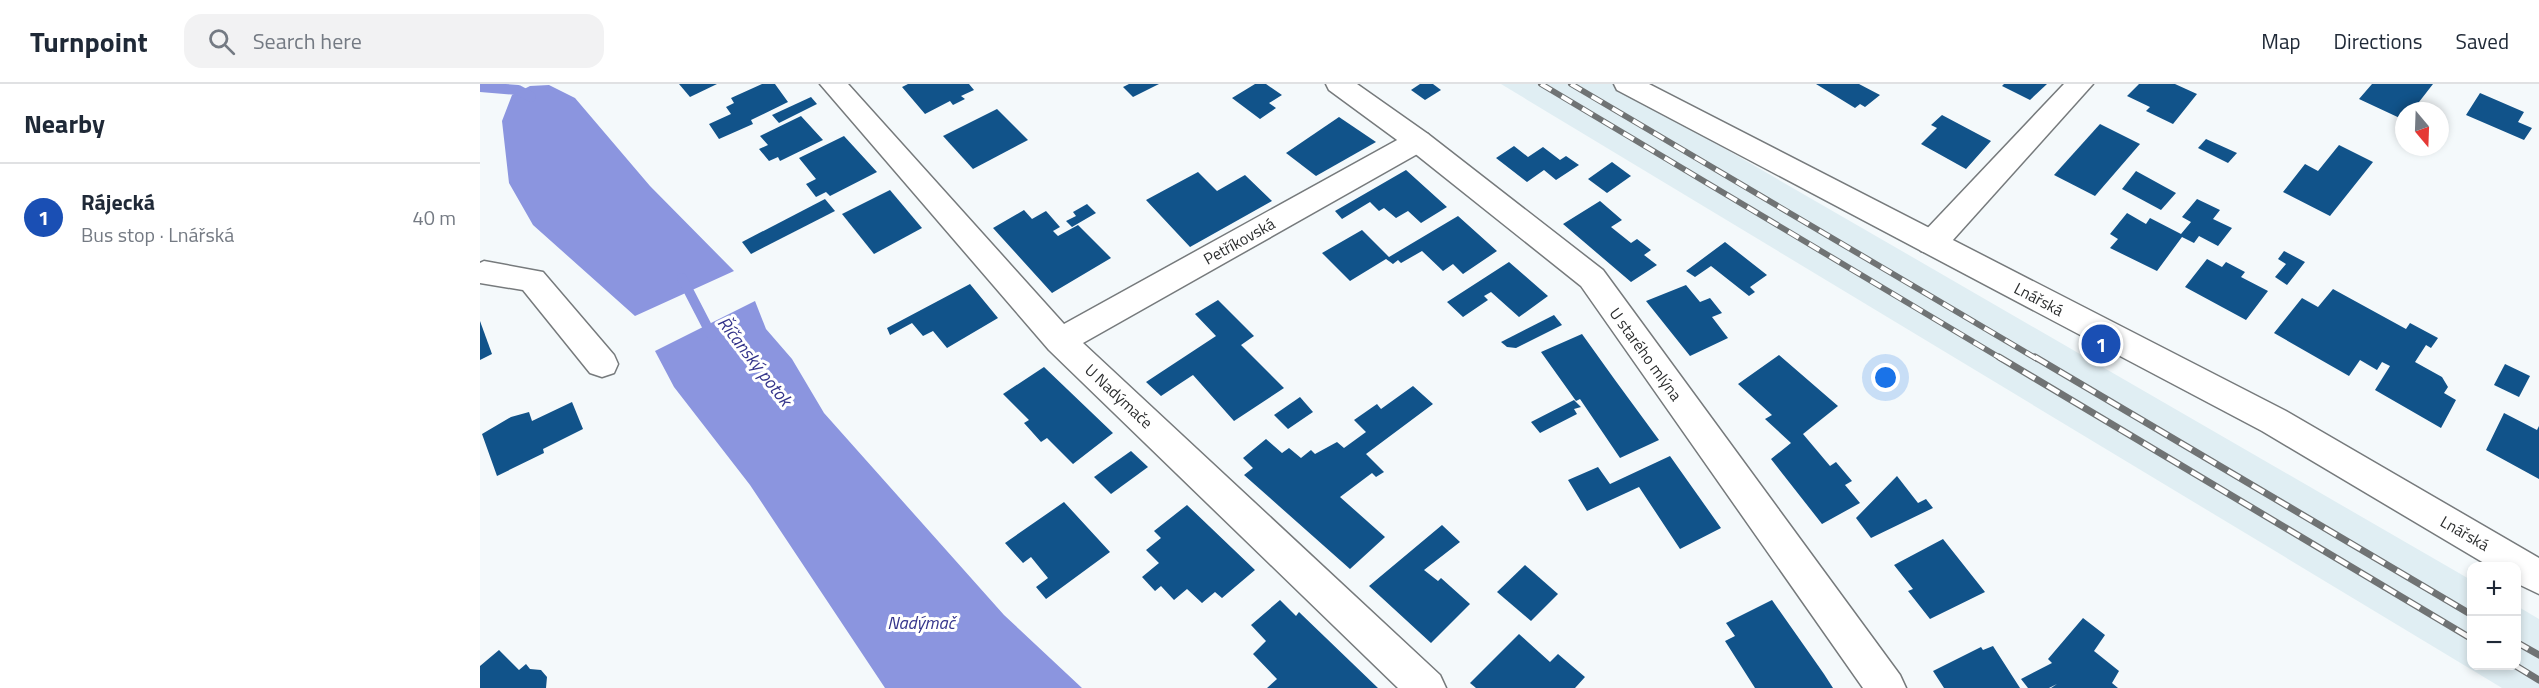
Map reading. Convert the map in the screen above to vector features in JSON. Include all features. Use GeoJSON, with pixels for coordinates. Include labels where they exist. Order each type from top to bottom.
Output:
{"type":"FeatureCollection","features":[{"type":"Feature","properties":{"kind":"street","name":"U Nadýmače"},"geometry":{"type":"LineString","coordinates":[[833,84],[1060,341],[1426,688]]}},
{"type":"Feature","properties":{"kind":"street","name":"U starého mlýna"},"geometry":{"type":"LineString","coordinates":[[1339,84],[1418,141],[1592,278],[1886,688]]}},
{"type":"Feature","properties":{"kind":"street","name":"Lnářská"},"geometry":{"type":"LineString","coordinates":[[1628,84],[2274,421],[2539,576]]}},
{"type":"Feature","properties":{"kind":"street"},"geometry":{"type":"LineString","coordinates":[[1932,243],[2080,84]]}},
{"type":"Feature","properties":{"kind":"street","name":"Petříkovská"},"geometry":{"type":"LineString","coordinates":[[1060,341],[1418,141]]}},
{"type":"Feature","properties":{"kind":"street"},"geometry":{"type":"LineString","coordinates":[[481,271],[532,280],[602,364]]}},
{"type":"Feature","properties":{"kind":"shaded area"},"geometry":{"type":"Polygon","coordinates":[[[1501,84],[1613,84],[2467,578],[2467,667],[1501,84]]]}},
{"type":"Feature","properties":{"kind":"shaded area"},"geometry":{"type":"Polygon","coordinates":[[[2521,608],[2539,619],[2539,688],[2502,688],[2472,670],[2521,670],[2521,608]]]}},
{"type":"Feature","properties":{"kind":"water"},"geometry":{"type":"Polygon","coordinates":[[[549,85],[575,98],[650,186],[734,271],[635,316],[533,225],[509,183],[502,121],[512,95],[530,86],[549,85]]]}},
{"type":"Feature","properties":{"kind":"water","name":"Nadýmač"},"geometry":{"type":"Polygon","coordinates":[[[755,301],[766,329],[792,359],[824,413],[1004,615],[1082,688],[885,688],[750,485],[674,387],[655,351],[755,301]]]}},
{"type":"Feature","properties":{"kind":"building"},"geometry":{"type":"Polygon","coordinates":[[[679,84],[717,84],[690,97],[679,84]]]}},
{"type":"Feature","properties":{"kind":"building"},"geometry":{"type":"Polygon","coordinates":[[[762,84],[775,84],[788,102],[751,120],[753,124],[719,139],[709,124],[731,114],[726,107],[734,103],[731,98],[762,84]]]}},
{"type":"Feature","properties":{"kind":"building"},"geometry":{"type":"Polygon","coordinates":[[[908,84],[969,84],[974,90],[961,96],[965,99],[953,105],[950,101],[925,114],[902,87],[908,84]]]}},
{"type":"Feature","properties":{"kind":"building"},"geometry":{"type":"Polygon","coordinates":[[[1129,84],[1159,84],[1133,97],[1123,87],[1129,84]]]}},
{"type":"Feature","properties":{"kind":"building"},"geometry":{"type":"Polygon","coordinates":[[[1255,84],[1266,84],[1282,95],[1269,103],[1276,108],[1260,119],[1232,98],[1255,84]]]}},
{"type":"Feature","properties":{"kind":"building"},"geometry":{"type":"Polygon","coordinates":[[[1420,84],[1433,84],[1441,90],[1425,100],[1411,90],[1420,84]]]}},
{"type":"Feature","properties":{"kind":"building"},"geometry":{"type":"Polygon","coordinates":[[[1816,84],[1859,84],[1880,95],[1865,107],[1860,104],[1855,108],[1816,84]]]}},
{"type":"Feature","properties":{"kind":"building"},"geometry":{"type":"Polygon","coordinates":[[[2004,84],[2047,84],[2030,100],[2002,86],[2004,84]]]}},
{"type":"Feature","properties":{"kind":"building"},"geometry":{"type":"Polygon","coordinates":[[[2139,84],[2175,84],[2197,94],[2173,124],[2146,111],[2150,107],[2127,96],[2139,84]]]}},
{"type":"Feature","properties":{"kind":"building"},"geometry":{"type":"Polygon","coordinates":[[[2372,84],[2433,84],[2419,102],[2395,102],[2395,116],[2359,99],[2372,84]]]}},
{"type":"Feature","properties":{"kind":"building"},"geometry":{"type":"Polygon","coordinates":[[[2480,93],[2524,112],[2518,122],[2532,128],[2524,140],[2466,115],[2480,93]]]}},
{"type":"Feature","properties":{"kind":"building"},"geometry":{"type":"Polygon","coordinates":[[[811,97],[817,104],[779,123],[772,115],[811,97]]]}},
{"type":"Feature","properties":{"kind":"building"},"geometry":{"type":"Polygon","coordinates":[[[997,109],[1028,140],[973,169],[943,136],[997,109]]]}},
{"type":"Feature","properties":{"kind":"building"},"geometry":{"type":"Polygon","coordinates":[[[1942,115],[1991,141],[1966,169],[1921,144],[1937,128],[1931,125],[1942,115]]]}},
{"type":"Feature","properties":{"kind":"building"},"geometry":{"type":"Polygon","coordinates":[[[801,116],[823,140],[780,161],[778,157],[769,161],[759,149],[768,145],[760,136],[801,116]]]}},
{"type":"Feature","properties":{"kind":"building"},"geometry":{"type":"Polygon","coordinates":[[[1339,117],[1376,142],[1316,176],[1286,153],[1339,117]]]}},
{"type":"Feature","properties":{"kind":"building"},"geometry":{"type":"Polygon","coordinates":[[[2100,124],[2140,144],[2095,196],[2054,175],[2100,124]]]}},
{"type":"Feature","properties":{"kind":"building"},"geometry":{"type":"Polygon","coordinates":[[[844,136],[877,172],[830,196],[826,192],[816,197],[806,184],[816,179],[799,158],[844,136]]]}},
{"type":"Feature","properties":{"kind":"building"},"geometry":{"type":"Polygon","coordinates":[[[2206,139],[2237,153],[2228,163],[2198,148],[2206,139]]]}},
{"type":"Feature","properties":{"kind":"building"},"geometry":{"type":"Polygon","coordinates":[[[2339,145],[2373,162],[2330,216],[2283,192],[2305,164],[2318,171],[2339,145]]]}},
{"type":"Feature","properties":{"kind":"building"},"geometry":{"type":"Polygon","coordinates":[[[1514,146],[1528,157],[1543,147],[1560,160],[1566,156],[1579,165],[1556,180],[1544,170],[1527,182],[1496,158],[1514,146]]]}},
{"type":"Feature","properties":{"kind":"building"},"geometry":{"type":"Polygon","coordinates":[[[1612,162],[1631,176],[1607,193],[1588,179],[1612,162]]]}},
{"type":"Feature","properties":{"kind":"building"},"geometry":{"type":"Polygon","coordinates":[[[1406,170],[1447,207],[1421,223],[1408,211],[1396,218],[1384,208],[1379,211],[1370,202],[1342,219],[1335,211],[1406,170]]]}},
{"type":"Feature","properties":{"kind":"building"},"geometry":{"type":"Polygon","coordinates":[[[2136,171],[2176,193],[2161,210],[2122,189],[2136,171]]]}},
{"type":"Feature","properties":{"kind":"building"},"geometry":{"type":"Polygon","coordinates":[[[1198,172],[1217,191],[1245,175],[1272,201],[1190,247],[1146,200],[1198,172]]]}},
{"type":"Feature","properties":{"kind":"building"},"geometry":{"type":"Polygon","coordinates":[[[890,190],[922,228],[874,254],[842,214],[890,190]]]}},
{"type":"Feature","properties":{"kind":"building"},"geometry":{"type":"Polygon","coordinates":[[[825,199],[835,211],[751,254],[742,242],[825,199]]]}},
{"type":"Feature","properties":{"kind":"building"},"geometry":{"type":"Polygon","coordinates":[[[2197,199],[2220,210],[2213,219],[2232,228],[2218,246],[2199,236],[2194,243],[2182,237],[2157,271],[2110,248],[2118,239],[2110,234],[2127,213],[2146,224],[2150,218],[2181,234],[2191,222],[2182,217],[2197,199]]]}},
{"type":"Feature","properties":{"kind":"building"},"geometry":{"type":"Polygon","coordinates":[[[1600,201],[1622,220],[1611,227],[1631,243],[1637,239],[1651,250],[1644,255],[1657,265],[1631,282],[1563,224],[1600,201]]]}},
{"type":"Feature","properties":{"kind":"building"},"geometry":{"type":"Polygon","coordinates":[[[1087,204],[1096,213],[1072,227],[1066,221],[1076,216],[1073,212],[1087,204]]]}},
{"type":"Feature","properties":{"kind":"building"},"geometry":{"type":"Polygon","coordinates":[[[1024,210],[1032,219],[1046,211],[1060,227],[1053,231],[1058,236],[1078,225],[1111,258],[1052,293],[993,228],[1024,210]]]}},
{"type":"Feature","properties":{"kind":"building"},"geometry":{"type":"Polygon","coordinates":[[[1458,216],[1497,251],[1463,274],[1453,264],[1443,271],[1422,251],[1401,263],[1398,260],[1393,264],[1386,259],[1350,281],[1322,253],[1362,230],[1389,257],[1458,216]]]}},
{"type":"Feature","properties":{"kind":"building"},"geometry":{"type":"Polygon","coordinates":[[[1725,242],[1767,275],[1750,287],[1755,292],[1749,296],[1711,266],[1695,277],[1686,271],[1725,242]]]}},
{"type":"Feature","properties":{"kind":"building"},"geometry":{"type":"Polygon","coordinates":[[[2284,251],[2305,262],[2287,285],[2275,277],[2286,264],[2278,259],[2284,251]]]}},
{"type":"Feature","properties":{"kind":"building"},"geometry":{"type":"Polygon","coordinates":[[[2207,259],[2222,267],[2226,262],[2245,272],[2241,277],[2268,291],[2246,320],[2185,287],[2207,259]]]}},
{"type":"Feature","properties":{"kind":"building"},"geometry":{"type":"Polygon","coordinates":[[[1509,262],[1548,296],[1519,317],[1491,292],[1484,296],[1488,300],[1463,317],[1447,302],[1509,262]]]}},
{"type":"Feature","properties":{"kind":"building"},"geometry":{"type":"Polygon","coordinates":[[[970,284],[998,318],[947,348],[933,331],[923,336],[912,323],[890,335],[887,328],[970,284]]]}},
{"type":"Feature","properties":{"kind":"building"},"geometry":{"type":"Polygon","coordinates":[[[1686,285],[1700,302],[1710,298],[1722,313],[1712,317],[1728,338],[1690,356],[1646,301],[1686,285]]]}},
{"type":"Feature","properties":{"kind":"building"},"geometry":{"type":"Polygon","coordinates":[[[2333,289],[2406,329],[2410,323],[2438,338],[2431,348],[2426,345],[2415,362],[2442,377],[2448,387],[2444,393],[2456,400],[2441,428],[2375,390],[2390,366],[2382,362],[2377,370],[2360,360],[2349,376],[2274,333],[2302,298],[2318,307],[2333,289]]]}},
{"type":"Feature","properties":{"kind":"building"},"geometry":{"type":"Polygon","coordinates":[[[1218,300],[1254,336],[1241,345],[1284,388],[1234,421],[1193,375],[1161,396],[1146,382],[1216,336],[1195,314],[1218,300]]]}},
{"type":"Feature","properties":{"kind":"building"},"geometry":{"type":"Polygon","coordinates":[[[1554,315],[1562,325],[1516,348],[1507,347],[1501,342],[1554,315]]]}},
{"type":"Feature","properties":{"kind":"building"},"geometry":{"type":"Polygon","coordinates":[[[480,321],[492,354],[480,360],[480,321]]]}},
{"type":"Feature","properties":{"kind":"building"},"geometry":{"type":"Polygon","coordinates":[[[1582,334],[1659,440],[1620,458],[1580,399],[1576,401],[1541,352],[1582,334]]]}},
{"type":"Feature","properties":{"kind":"building"},"geometry":{"type":"Polygon","coordinates":[[[1779,355],[1838,406],[1803,434],[1830,466],[1836,462],[1852,481],[1845,485],[1860,503],[1822,524],[1771,459],[1791,443],[1765,419],[1772,415],[1738,384],[1779,355]]]}},
{"type":"Feature","properties":{"kind":"building"},"geometry":{"type":"Polygon","coordinates":[[[2505,364],[2530,376],[2519,397],[2494,385],[2505,364]]]}},
{"type":"Feature","properties":{"kind":"building"},"geometry":{"type":"Polygon","coordinates":[[[1044,367],[1113,433],[1073,464],[1047,438],[1041,442],[1024,423],[1029,420],[1003,394],[1044,367]]]}},
{"type":"Feature","properties":{"kind":"building"},"geometry":{"type":"Polygon","coordinates":[[[1413,386],[1433,404],[1366,454],[1384,472],[1376,477],[1372,473],[1340,497],[1385,537],[1350,569],[1244,475],[1253,468],[1243,458],[1266,439],[1282,453],[1289,448],[1301,458],[1311,450],[1315,454],[1337,442],[1344,448],[1366,432],[1354,420],[1377,404],[1381,409],[1413,386]]]}},
{"type":"Feature","properties":{"kind":"building"},"geometry":{"type":"Polygon","coordinates":[[[1300,397],[1313,412],[1288,429],[1274,415],[1300,397]]]}},
{"type":"Feature","properties":{"kind":"building"},"geometry":{"type":"Polygon","coordinates":[[[1574,400],[1581,407],[1574,409],[1577,414],[1540,433],[1531,422],[1574,400]]]}},
{"type":"Feature","properties":{"kind":"building"},"geometry":{"type":"Polygon","coordinates":[[[572,402],[583,429],[543,449],[544,453],[497,476],[482,434],[511,417],[529,412],[532,421],[572,402]]]}},
{"type":"Feature","properties":{"kind":"building"},"geometry":{"type":"Polygon","coordinates":[[[2504,413],[2537,430],[2539,426],[2539,479],[2486,450],[2504,413]]]}},
{"type":"Feature","properties":{"kind":"building"},"geometry":{"type":"Polygon","coordinates":[[[1131,451],[1148,467],[1111,494],[1094,477],[1131,451]]]}},
{"type":"Feature","properties":{"kind":"building"},"geometry":{"type":"Polygon","coordinates":[[[1670,456],[1721,528],[1680,549],[1639,487],[1587,511],[1568,480],[1598,467],[1610,484],[1670,456]]]}},
{"type":"Feature","properties":{"kind":"building"},"geometry":{"type":"Polygon","coordinates":[[[1897,476],[1918,503],[1926,499],[1933,508],[1871,538],[1856,518],[1897,476]]]}},
{"type":"Feature","properties":{"kind":"building"},"geometry":{"type":"Polygon","coordinates":[[[1064,502],[1110,552],[1046,599],[1036,587],[1048,578],[1031,557],[1023,563],[1005,543],[1064,502]]]}},
{"type":"Feature","properties":{"kind":"building"},"geometry":{"type":"Polygon","coordinates":[[[1187,505],[1255,570],[1222,598],[1215,592],[1202,603],[1187,589],[1174,600],[1161,586],[1155,591],[1142,577],[1159,563],[1146,550],[1161,538],[1154,531],[1187,505]]]}},
{"type":"Feature","properties":{"kind":"building"},"geometry":{"type":"Polygon","coordinates":[[[1442,525],[1460,542],[1424,570],[1438,581],[1441,578],[1470,604],[1431,643],[1369,586],[1442,525]]]}},
{"type":"Feature","properties":{"kind":"building"},"geometry":{"type":"Polygon","coordinates":[[[1943,539],[1985,592],[1930,619],[1908,591],[1913,589],[1894,565],[1943,539]]]}},
{"type":"Feature","properties":{"kind":"building"},"geometry":{"type":"Polygon","coordinates":[[[1525,565],[1558,594],[1531,621],[1497,592],[1525,565]]]}},
{"type":"Feature","properties":{"kind":"building"},"geometry":{"type":"Polygon","coordinates":[[[1280,600],[1296,616],[1299,612],[1378,688],[1267,688],[1277,679],[1253,654],[1266,641],[1251,625],[1280,600]]]}},
{"type":"Feature","properties":{"kind":"building"},"geometry":{"type":"Polygon","coordinates":[[[1772,600],[1833,688],[1755,688],[1725,641],[1735,636],[1726,623],[1772,600]]]}},
{"type":"Feature","properties":{"kind":"building"},"geometry":{"type":"Polygon","coordinates":[[[2083,618],[2105,635],[2094,651],[2119,671],[2112,683],[2118,688],[2051,688],[2057,684],[2049,688],[2028,688],[2021,679],[2052,663],[2048,659],[2083,618]]]}},
{"type":"Feature","properties":{"kind":"building"},"geometry":{"type":"Polygon","coordinates":[[[1519,634],[1550,662],[1558,654],[1585,677],[1575,688],[1476,688],[1470,683],[1519,634]]]}},
{"type":"Feature","properties":{"kind":"building"},"geometry":{"type":"Polygon","coordinates":[[[1993,646],[2020,688],[1944,688],[1933,671],[1981,647],[1983,650],[1993,646]]]}},
{"type":"Feature","properties":{"kind":"building"},"geometry":{"type":"Polygon","coordinates":[[[499,650],[519,670],[526,664],[530,669],[541,670],[547,677],[546,688],[480,688],[480,666],[499,650]]]}},
{"type":"Feature","properties":{"kind":"waterway","name":"Říčanský potok"},"geometry":{"type":"LineString","coordinates":[[480,87],[518,90],[531,97]]}},
{"type":"Feature","properties":{"kind":"waterway","name":"Říčanský potok"},"geometry":{"type":"LineString","coordinates":[[682,278],[712,336]]}},
{"type":"Feature","properties":{"kind":"railway"},"geometry":{"type":"LineString","coordinates":[[1541,84],[2002,359]]}},
{"type":"Feature","properties":{"kind":"railway"},"geometry":{"type":"LineString","coordinates":[[1571,84],[2037,359]]}},
{"type":"Feature","properties":{"kind":"railway"},"geometry":{"type":"LineString","coordinates":[[1999,357],[2467,636]]}},
{"type":"Feature","properties":{"kind":"railway"},"geometry":{"type":"LineString","coordinates":[[2035,357],[2467,612]]}},
{"type":"Feature","properties":{"kind":"railway"},"geometry":{"type":"LineString","coordinates":[[2521,645],[2539,655]]}},
{"type":"Feature","properties":{"kind":"railway"},"geometry":{"type":"LineString","coordinates":[[2521,669],[2539,680]]}},
{"type":"Feature","properties":{"kind":"place","name":"Rájecká"},"geometry":{"type":"Point","coordinates":[2101,344]}}]}
